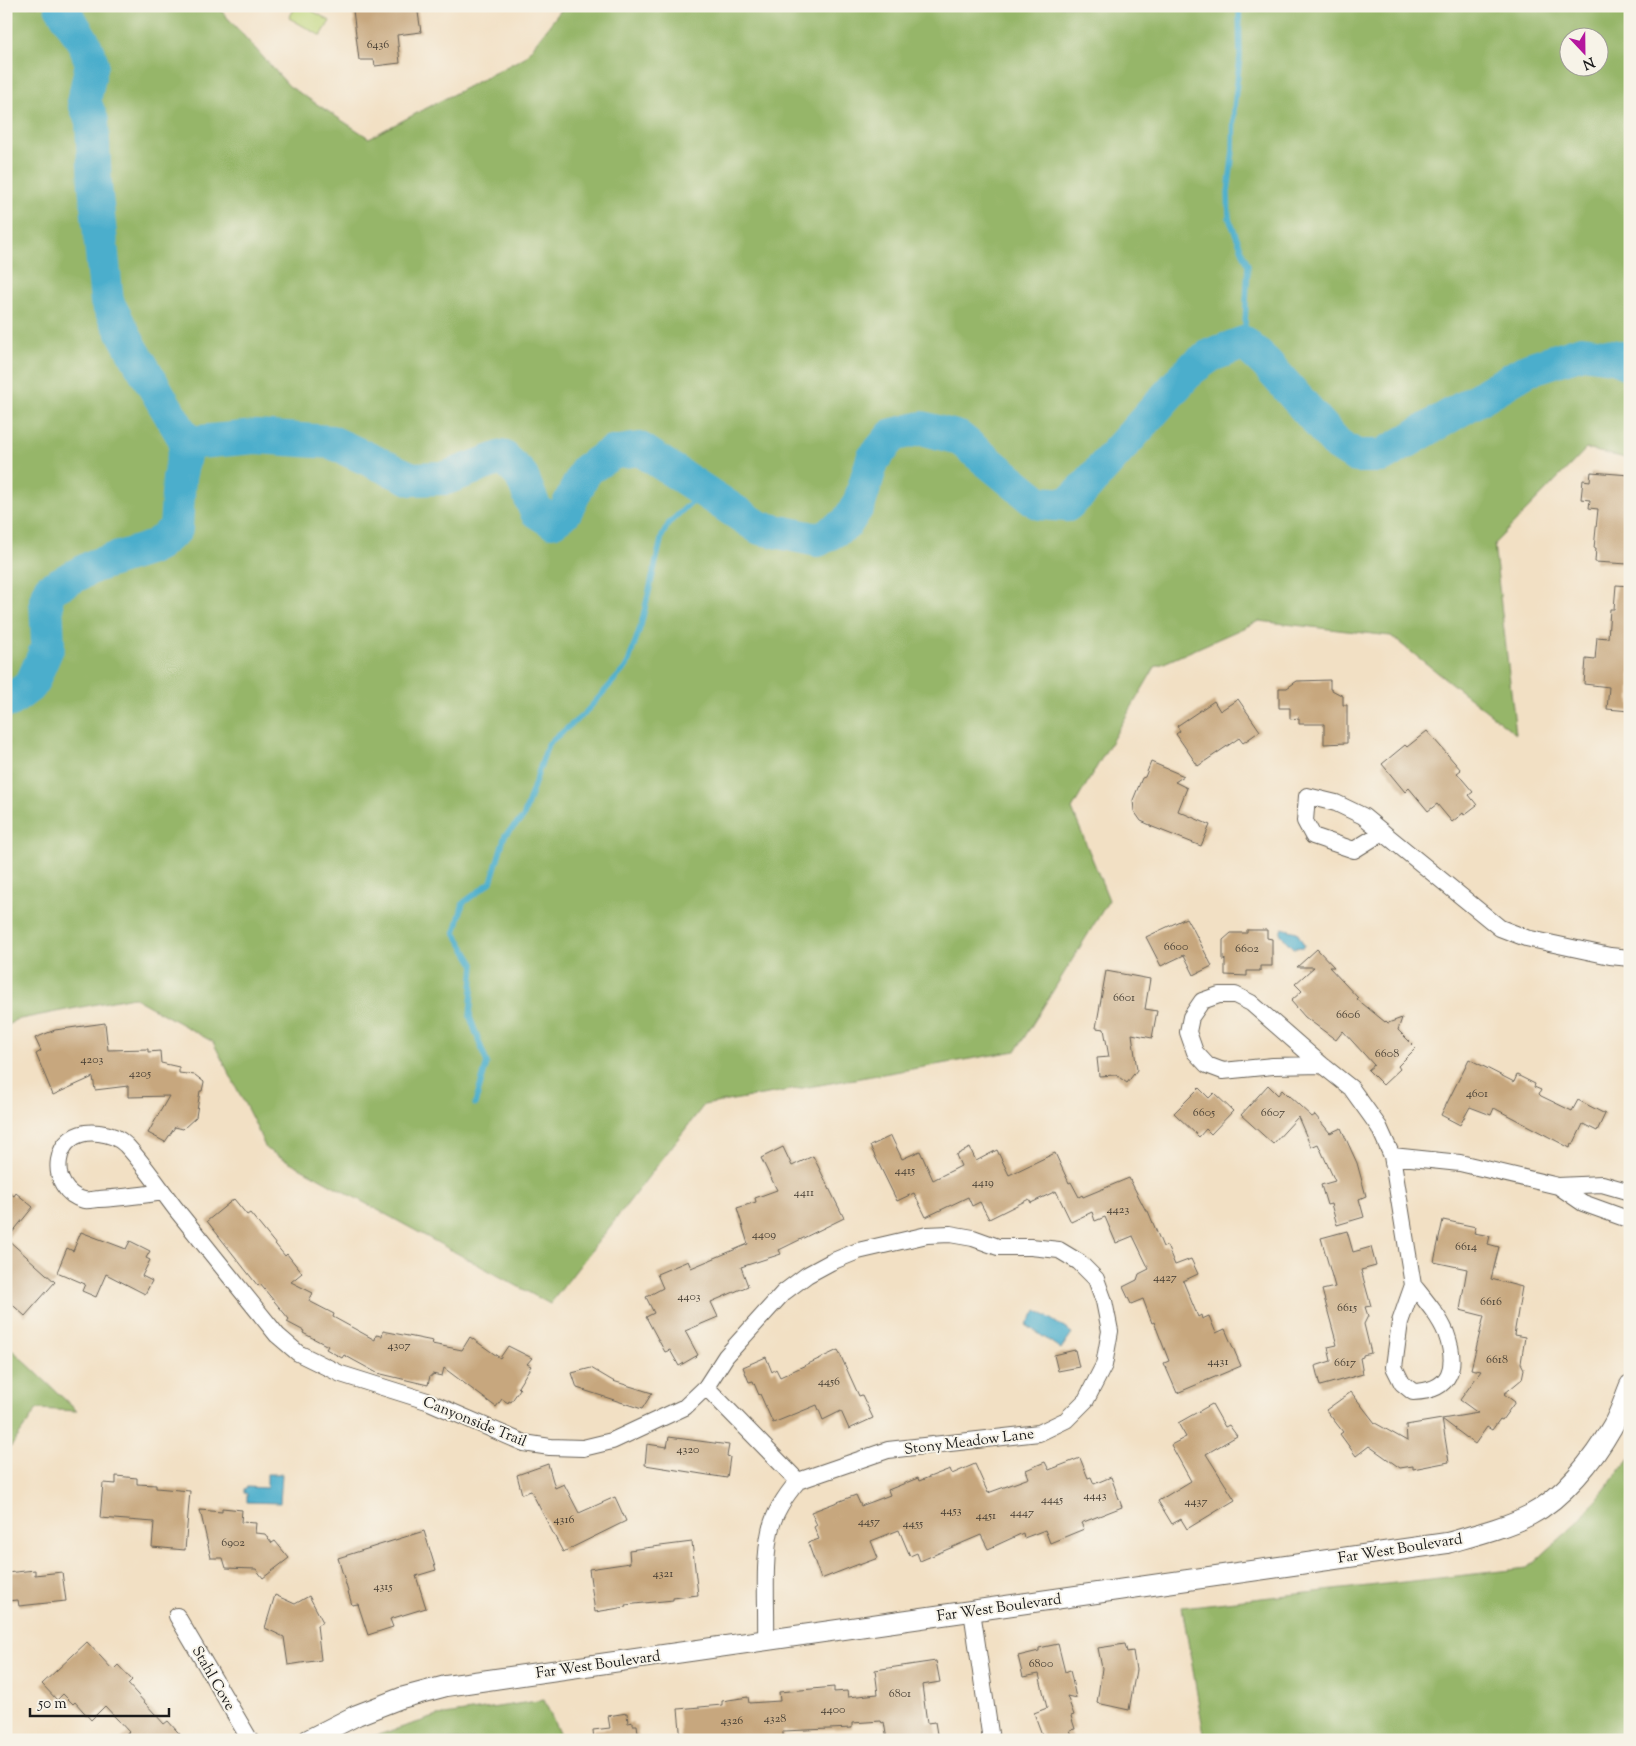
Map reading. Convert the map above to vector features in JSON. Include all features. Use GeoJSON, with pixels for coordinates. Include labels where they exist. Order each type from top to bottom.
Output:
{"type":"FeatureCollection","features":[{"type":"Feature","properties":{"kind":"street"},"geometry":{"type":"LineString","coordinates":[[1382,832],[1500,928],[1526,938],[1610,956],[1630,958]]}},
{"type":"Feature","properties":{"kind":"street"},"geometry":{"type":"LineString","coordinates":[[1322,1066],[1274,1066],[1223,1071],[1207,1065],[1195,1052],[1188,1032],[1191,1017],[1202,1001],[1219,995],[1235,994],[1251,1003],[1322,1066],[1351,1088],[1378,1126],[1392,1156],[1413,1285],[1400,1322],[1394,1367],[1402,1383],[1413,1392],[1426,1392],[1442,1386],[1450,1373],[1451,1354],[1446,1332],[1428,1303],[1413,1285]]}},
{"type":"Feature","properties":{"kind":"street","name":"Canyonside Trail"},"geometry":{"type":"LineString","coordinates":[[163,1192],[120,1198],[84,1200],[70,1192],[59,1177],[58,1163],[63,1146],[75,1136],[91,1132],[109,1134],[124,1144],[163,1192],[277,1335],[298,1353],[341,1374],[427,1402],[524,1443],[550,1447],[583,1448],[612,1441],[685,1407],[706,1387]]}},
{"type":"Feature","properties":{"kind":"street"},"geometry":{"type":"LineString","coordinates":[[1392,1156],[1460,1163],[1558,1186],[1602,1184],[1630,1192]]}},
{"type":"Feature","properties":{"kind":"street"},"geometry":{"type":"LineString","coordinates":[[1558,1186],[1584,1203],[1630,1220]]}},
{"type":"Feature","properties":{"kind":"street","name":"Stony Meadow Lane"},"geometry":{"type":"LineString","coordinates":[[706,1387],[726,1356],[783,1293],[807,1275],[858,1251],[927,1235],[950,1234],[973,1238],[998,1246],[1059,1250],[1079,1262],[1096,1279],[1104,1301],[1110,1331],[1104,1365],[1086,1400],[1066,1420],[1039,1433],[888,1450],[798,1481]]}},
{"type":"Feature","properties":{"kind":"street","name":"Far West Boulevard"},"geometry":{"type":"LineString","coordinates":[[308,1740],[357,1715],[401,1698],[446,1686],[1447,1543],[1488,1532],[1531,1515],[1563,1491],[1590,1462],[1613,1426],[1630,1385]]}},
{"type":"Feature","properties":{"kind":"street"},"geometry":{"type":"LineString","coordinates":[[706,1387],[798,1481],[783,1499],[770,1530],[767,1560],[766,1640]]}},
{"type":"Feature","properties":{"kind":"street"},"geometry":{"type":"LineString","coordinates":[[972,1611],[991,1740]]}},
{"type":"Feature","properties":{"kind":"street","name":"Stahl Cove"},"geometry":{"type":"LineString","coordinates":[[177,1616],[250,1740]]}},
{"type":"Feature","properties":{"kind":"green space"},"geometry":{"type":"Polygon","coordinates":[[[6,6],[217,6],[289,86],[369,138],[525,57],[564,6],[1630,6],[1630,459],[1586,449],[1494,544],[1516,734],[1391,636],[1259,621],[1155,667],[1072,809],[1109,900],[1016,1051],[704,1105],[550,1304],[266,1149],[213,1042],[133,997],[15,1020],[6,1027],[6,6]]]}},
{"type":"Feature","properties":{"kind":"green space"},"geometry":{"type":"Polygon","coordinates":[[[296,6],[304,6],[330,21],[321,36],[289,18],[296,6]]]}},
{"type":"Feature","properties":{"kind":"green space"},"geometry":{"type":"Polygon","coordinates":[[[6,1344],[77,1411],[37,1409],[6,1454],[6,1344]]]}},
{"type":"Feature","properties":{"kind":"green space"},"geometry":{"type":"Polygon","coordinates":[[[1630,1458],[1630,1740],[1205,1740],[1182,1607],[1528,1568],[1579,1521],[1630,1458]]]}},
{"type":"Feature","properties":{"kind":"green space"},"geometry":{"type":"Polygon","coordinates":[[[544,1700],[562,1740],[362,1740],[438,1716],[544,1700]]]}},
{"type":"Feature","properties":{"kind":"water"},"geometry":{"type":"Polygon","coordinates":[[[1282,928],[1297,932],[1304,945],[1303,947],[1293,948],[1280,933],[1282,928]]]}},
{"type":"Feature","properties":{"kind":"water"},"geometry":{"type":"Polygon","coordinates":[[[1037,1310],[1072,1333],[1061,1349],[1026,1325],[1037,1310]]]}},
{"type":"Feature","properties":{"kind":"water"},"geometry":{"type":"Polygon","coordinates":[[[267,1474],[282,1474],[280,1503],[247,1502],[247,1494],[244,1493],[244,1489],[247,1487],[267,1488],[267,1474]]]}},
{"type":"Feature","properties":{"kind":"building"},"geometry":{"type":"Polygon","coordinates":[[[384,6],[417,6],[421,32],[397,35],[400,63],[375,66],[374,60],[359,60],[353,10],[384,6]]]}},
{"type":"Feature","properties":{"kind":"building"},"geometry":{"type":"Polygon","coordinates":[[[1591,472],[1630,475],[1630,544],[1628,564],[1595,562],[1596,548],[1594,548],[1598,509],[1589,508],[1590,500],[1581,499],[1583,480],[1590,481],[1591,472]]]}},
{"type":"Feature","properties":{"kind":"building"},"geometry":{"type":"Polygon","coordinates":[[[1616,585],[1630,586],[1630,711],[1607,709],[1609,687],[1584,684],[1586,659],[1595,660],[1597,637],[1608,638],[1610,609],[1614,609],[1616,585]]]}},
{"type":"Feature","properties":{"kind":"building"},"geometry":{"type":"Polygon","coordinates":[[[1330,680],[1330,689],[1343,696],[1343,705],[1347,705],[1347,743],[1324,744],[1324,724],[1299,724],[1299,718],[1290,719],[1290,708],[1279,708],[1279,688],[1287,688],[1297,681],[1330,680]]]}},
{"type":"Feature","properties":{"kind":"building"},"geometry":{"type":"Polygon","coordinates":[[[1238,699],[1260,731],[1243,743],[1239,738],[1198,766],[1176,734],[1180,731],[1177,726],[1214,701],[1220,711],[1238,699]]]}},
{"type":"Feature","properties":{"kind":"building"},"geometry":{"type":"Polygon","coordinates":[[[1427,731],[1461,770],[1457,773],[1473,792],[1469,795],[1477,805],[1452,822],[1437,804],[1428,811],[1409,788],[1405,792],[1382,764],[1405,745],[1407,747],[1427,731]]]}},
{"type":"Feature","properties":{"kind":"building"},"geometry":{"type":"Polygon","coordinates":[[[1151,762],[1184,776],[1175,782],[1187,788],[1178,811],[1210,825],[1201,846],[1150,826],[1141,821],[1134,811],[1133,800],[1151,762]]]}},
{"type":"Feature","properties":{"kind":"building"},"geometry":{"type":"Polygon","coordinates":[[[1186,918],[1212,966],[1194,975],[1184,955],[1161,966],[1146,937],[1186,918]]]}},
{"type":"Feature","properties":{"kind":"building"},"geometry":{"type":"Polygon","coordinates":[[[1247,930],[1267,930],[1267,938],[1272,939],[1272,966],[1260,966],[1260,971],[1247,971],[1247,976],[1225,975],[1223,940],[1231,933],[1247,933],[1247,930]]]}},
{"type":"Feature","properties":{"kind":"building"},"geometry":{"type":"Polygon","coordinates":[[[1317,949],[1334,967],[1329,967],[1357,999],[1385,1022],[1388,1023],[1402,1018],[1398,1030],[1416,1048],[1398,1066],[1400,1069],[1383,1085],[1368,1070],[1374,1065],[1343,1031],[1336,1040],[1305,1017],[1291,1001],[1302,991],[1295,984],[1314,967],[1297,967],[1317,949]]]}},
{"type":"Feature","properties":{"kind":"building"},"geometry":{"type":"Polygon","coordinates":[[[1106,971],[1150,979],[1145,1009],[1157,1011],[1152,1038],[1132,1034],[1137,1070],[1127,1083],[1116,1075],[1099,1076],[1097,1058],[1109,1057],[1104,1029],[1096,1028],[1106,971]]]}},
{"type":"Feature","properties":{"kind":"building"},"geometry":{"type":"Polygon","coordinates":[[[105,1023],[108,1050],[148,1049],[148,1052],[160,1051],[161,1063],[179,1067],[179,1073],[195,1075],[204,1082],[202,1091],[200,1091],[196,1117],[183,1129],[175,1127],[165,1142],[148,1133],[169,1096],[128,1097],[128,1086],[95,1090],[93,1077],[53,1095],[36,1054],[41,1051],[35,1038],[55,1030],[105,1023]]]}},
{"type":"Feature","properties":{"kind":"building"},"geometry":{"type":"Polygon","coordinates":[[[1469,1059],[1514,1082],[1517,1075],[1535,1084],[1534,1087],[1541,1090],[1539,1094],[1541,1096],[1572,1111],[1578,1100],[1605,1114],[1597,1131],[1583,1124],[1570,1148],[1494,1108],[1491,1115],[1470,1107],[1460,1125],[1441,1115],[1469,1059]]]}},
{"type":"Feature","properties":{"kind":"building"},"geometry":{"type":"Polygon","coordinates":[[[1268,1085],[1278,1095],[1282,1090],[1312,1117],[1315,1115],[1330,1133],[1341,1128],[1357,1163],[1366,1196],[1359,1199],[1364,1217],[1337,1225],[1331,1204],[1327,1205],[1321,1185],[1335,1181],[1318,1144],[1311,1147],[1298,1117],[1273,1144],[1241,1115],[1268,1085]]]}},
{"type":"Feature","properties":{"kind":"building"},"geometry":{"type":"Polygon","coordinates":[[[1199,1088],[1209,1098],[1214,1093],[1233,1111],[1211,1134],[1206,1129],[1199,1137],[1174,1113],[1199,1088]]]}},
{"type":"Feature","properties":{"kind":"building"},"geometry":{"type":"Polygon","coordinates":[[[891,1136],[902,1159],[920,1151],[933,1180],[961,1166],[956,1155],[970,1148],[976,1161],[997,1150],[1009,1175],[1055,1153],[1069,1183],[1071,1182],[1079,1197],[1129,1178],[1146,1211],[1148,1211],[1163,1247],[1167,1246],[1175,1265],[1191,1259],[1198,1274],[1183,1281],[1198,1317],[1201,1315],[1202,1319],[1209,1316],[1216,1333],[1225,1329],[1241,1366],[1177,1393],[1164,1363],[1169,1361],[1143,1299],[1131,1304],[1123,1287],[1137,1280],[1139,1274],[1149,1269],[1133,1236],[1116,1243],[1105,1217],[1095,1221],[1092,1212],[1071,1222],[1056,1191],[1031,1203],[1029,1199],[989,1219],[980,1202],[972,1206],[968,1197],[926,1217],[914,1193],[897,1201],[870,1146],[891,1136]]]}},
{"type":"Feature","properties":{"kind":"building"},"geometry":{"type":"Polygon","coordinates":[[[783,1147],[792,1166],[813,1156],[844,1218],[779,1250],[781,1254],[741,1267],[748,1286],[711,1302],[718,1317],[685,1331],[698,1355],[679,1366],[670,1350],[665,1352],[646,1317],[654,1313],[646,1297],[663,1288],[657,1274],[688,1261],[691,1268],[748,1244],[737,1208],[756,1202],[755,1198],[777,1190],[761,1158],[783,1147]]]}},
{"type":"Feature","properties":{"kind":"building"},"geometry":{"type":"Polygon","coordinates":[[[6,1191],[14,1196],[16,1193],[33,1207],[7,1239],[55,1282],[25,1316],[6,1299],[6,1191]]]}},
{"type":"Feature","properties":{"kind":"building"},"geometry":{"type":"Polygon","coordinates":[[[234,1199],[247,1215],[250,1213],[285,1256],[287,1254],[302,1273],[291,1282],[313,1293],[309,1301],[334,1314],[333,1317],[375,1340],[376,1335],[382,1336],[383,1331],[433,1341],[432,1344],[462,1350],[470,1337],[500,1358],[508,1346],[532,1358],[527,1364],[531,1366],[518,1387],[520,1389],[511,1402],[509,1401],[508,1403],[502,1399],[496,1407],[444,1368],[442,1376],[432,1374],[430,1376],[428,1385],[377,1373],[344,1355],[342,1358],[326,1349],[328,1346],[287,1322],[289,1319],[260,1284],[258,1286],[207,1221],[234,1199]]]}},
{"type":"Feature","properties":{"kind":"building"},"geometry":{"type":"Polygon","coordinates":[[[1443,1220],[1476,1227],[1474,1233],[1490,1236],[1488,1244],[1499,1247],[1491,1279],[1522,1287],[1514,1335],[1525,1337],[1521,1363],[1524,1369],[1522,1379],[1504,1394],[1515,1402],[1492,1430],[1487,1427],[1475,1444],[1442,1419],[1478,1413],[1460,1400],[1481,1371],[1471,1369],[1484,1316],[1460,1310],[1467,1269],[1434,1262],[1443,1220]]]}},
{"type":"Feature","properties":{"kind":"building"},"geometry":{"type":"Polygon","coordinates":[[[1347,1231],[1353,1252],[1371,1247],[1376,1266],[1361,1270],[1371,1306],[1365,1307],[1368,1316],[1364,1324],[1371,1353],[1360,1358],[1363,1374],[1320,1386],[1315,1366],[1331,1361],[1328,1347],[1337,1345],[1322,1290],[1335,1287],[1321,1238],[1347,1231]]]}},
{"type":"Feature","properties":{"kind":"building"},"geometry":{"type":"Polygon","coordinates":[[[81,1232],[126,1249],[130,1241],[150,1251],[146,1258],[150,1260],[142,1276],[152,1281],[145,1294],[106,1274],[96,1297],[82,1291],[85,1284],[57,1272],[67,1248],[73,1251],[81,1232]]]}},
{"type":"Feature","properties":{"kind":"building"},"geometry":{"type":"Polygon","coordinates":[[[838,1350],[859,1396],[862,1395],[873,1418],[849,1429],[841,1411],[823,1420],[817,1405],[773,1423],[760,1394],[753,1381],[749,1382],[743,1367],[766,1357],[772,1372],[776,1369],[780,1377],[838,1350]]]}},
{"type":"Feature","properties":{"kind":"building"},"geometry":{"type":"Polygon","coordinates":[[[1075,1350],[1079,1367],[1058,1371],[1054,1355],[1075,1350]]]}},
{"type":"Feature","properties":{"kind":"building"},"geometry":{"type":"Polygon","coordinates":[[[591,1368],[613,1381],[652,1393],[642,1409],[577,1388],[572,1373],[591,1368]]]}},
{"type":"Feature","properties":{"kind":"building"},"geometry":{"type":"Polygon","coordinates":[[[1351,1392],[1375,1423],[1407,1441],[1406,1425],[1442,1419],[1449,1462],[1413,1469],[1413,1466],[1400,1468],[1369,1446],[1356,1456],[1340,1434],[1343,1432],[1326,1410],[1351,1392]]]}},
{"type":"Feature","properties":{"kind":"building"},"geometry":{"type":"Polygon","coordinates":[[[1212,1404],[1225,1427],[1229,1425],[1237,1436],[1206,1454],[1235,1500],[1187,1529],[1181,1519],[1172,1524],[1158,1501],[1191,1481],[1171,1445],[1186,1437],[1178,1423],[1212,1404]]]}},
{"type":"Feature","properties":{"kind":"building"},"geometry":{"type":"Polygon","coordinates":[[[669,1437],[729,1445],[727,1456],[730,1457],[727,1478],[645,1465],[647,1444],[667,1447],[669,1437]]]}},
{"type":"Feature","properties":{"kind":"building"},"geometry":{"type":"Polygon","coordinates":[[[1080,1458],[1088,1478],[1091,1477],[1094,1484],[1111,1477],[1122,1507],[1081,1523],[1084,1529],[1050,1543],[1045,1530],[1024,1538],[1023,1533],[988,1549],[981,1535],[920,1561],[917,1553],[910,1556],[899,1530],[871,1541],[878,1558],[821,1579],[808,1543],[819,1539],[814,1527],[817,1525],[811,1512],[856,1495],[861,1506],[890,1495],[888,1490],[918,1478],[919,1481],[950,1469],[952,1474],[975,1464],[988,1493],[1029,1478],[1026,1470],[1045,1462],[1049,1470],[1080,1458]]]}},
{"type":"Feature","properties":{"kind":"building"},"geometry":{"type":"Polygon","coordinates":[[[548,1464],[555,1488],[564,1484],[579,1513],[615,1497],[626,1521],[563,1552],[531,1491],[522,1494],[517,1475],[548,1464]]]}},
{"type":"Feature","properties":{"kind":"building"},"geometry":{"type":"Polygon","coordinates":[[[116,1476],[137,1478],[137,1484],[156,1485],[156,1488],[190,1491],[185,1550],[152,1547],[154,1522],[100,1518],[103,1483],[116,1484],[116,1476]]]}},
{"type":"Feature","properties":{"kind":"building"},"geometry":{"type":"Polygon","coordinates":[[[222,1508],[242,1510],[241,1522],[256,1523],[255,1533],[265,1534],[272,1543],[275,1541],[289,1558],[263,1578],[256,1569],[226,1568],[223,1558],[211,1558],[200,1510],[222,1512],[222,1508]]]}},
{"type":"Feature","properties":{"kind":"building"},"geometry":{"type":"Polygon","coordinates":[[[424,1531],[436,1570],[416,1576],[426,1608],[390,1619],[393,1627],[368,1635],[358,1604],[352,1605],[338,1558],[424,1531]]]}},
{"type":"Feature","properties":{"kind":"building"},"geometry":{"type":"Polygon","coordinates":[[[692,1542],[698,1595],[673,1598],[673,1600],[625,1605],[626,1607],[595,1612],[589,1569],[630,1563],[629,1550],[692,1542]]]}},
{"type":"Feature","properties":{"kind":"building"},"geometry":{"type":"Polygon","coordinates":[[[35,1570],[35,1575],[62,1572],[66,1601],[19,1606],[18,1600],[6,1601],[6,1573],[35,1570]]]}},
{"type":"Feature","properties":{"kind":"building"},"geometry":{"type":"Polygon","coordinates":[[[275,1595],[295,1604],[309,1596],[323,1622],[317,1625],[321,1660],[288,1665],[284,1637],[265,1628],[275,1595]]]}},
{"type":"Feature","properties":{"kind":"building"},"geometry":{"type":"Polygon","coordinates":[[[87,1642],[113,1670],[118,1665],[132,1680],[128,1684],[164,1724],[168,1721],[185,1740],[120,1740],[129,1732],[105,1706],[91,1720],[75,1702],[73,1704],[63,1694],[57,1700],[42,1684],[87,1642]]]}},
{"type":"Feature","properties":{"kind":"building"},"geometry":{"type":"Polygon","coordinates":[[[1058,1644],[1065,1672],[1070,1670],[1076,1698],[1067,1696],[1074,1715],[1071,1716],[1075,1729],[1070,1730],[1074,1740],[1044,1740],[1034,1713],[1047,1708],[1039,1674],[1023,1677],[1018,1656],[1039,1651],[1039,1648],[1058,1644]]]}},
{"type":"Feature","properties":{"kind":"building"},"geometry":{"type":"Polygon","coordinates":[[[1125,1644],[1127,1652],[1133,1651],[1136,1670],[1129,1710],[1097,1703],[1102,1668],[1098,1648],[1125,1644]]]}},
{"type":"Feature","properties":{"kind":"building"},"geometry":{"type":"Polygon","coordinates":[[[936,1661],[940,1682],[922,1685],[927,1723],[935,1722],[938,1740],[887,1740],[884,1722],[882,1723],[881,1721],[852,1723],[852,1728],[783,1731],[783,1740],[681,1740],[678,1709],[722,1705],[722,1701],[748,1697],[749,1703],[780,1701],[779,1692],[834,1687],[834,1692],[847,1691],[848,1697],[878,1694],[875,1670],[936,1661]]]}},
{"type":"Feature","properties":{"kind":"building"},"geometry":{"type":"Polygon","coordinates":[[[627,1713],[628,1723],[633,1722],[633,1725],[637,1725],[639,1740],[594,1740],[593,1730],[610,1728],[608,1716],[627,1713]]]}},
{"type":"Feature","properties":{"kind":"waterway"},"geometry":{"type":"LineString","coordinates":[[61,6],[84,43],[92,63],[84,101],[92,121],[95,186],[107,302],[187,443]]}},
{"type":"Feature","properties":{"kind":"waterway"},"geometry":{"type":"LineString","coordinates":[[1239,6],[1240,56],[1228,193],[1229,218],[1248,265],[1244,343]]}},
{"type":"Feature","properties":{"kind":"waterway"},"geometry":{"type":"LineString","coordinates":[[6,701],[11,700],[31,685],[48,646],[46,600],[50,589],[94,566],[154,547],[176,529],[179,478],[187,443],[256,437],[331,442],[412,479],[446,478],[503,457],[521,475],[536,511],[552,521],[565,512],[586,470],[612,453],[640,449],[760,528],[818,540],[846,524],[859,504],[873,459],[893,435],[922,428],[959,438],[1039,503],[1067,505],[1081,492],[1191,369],[1211,355],[1244,343],[1266,363],[1337,444],[1356,456],[1382,456],[1529,369],[1582,352],[1618,357],[1630,365]]}},
{"type":"Feature","properties":{"kind":"waterway"},"geometry":{"type":"LineString","coordinates":[[475,1104],[487,1063],[470,1017],[474,964],[455,933],[463,903],[491,882],[505,835],[523,818],[548,744],[584,714],[627,666],[641,625],[662,536],[669,523],[703,491]]}}]}
